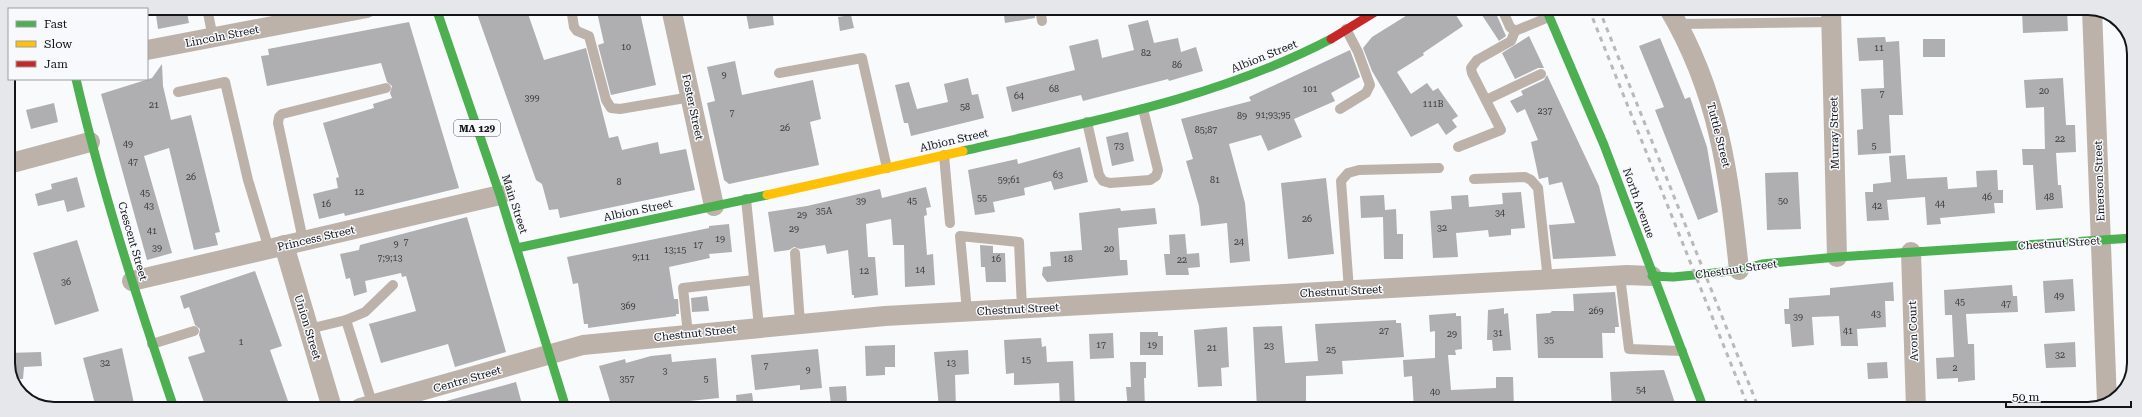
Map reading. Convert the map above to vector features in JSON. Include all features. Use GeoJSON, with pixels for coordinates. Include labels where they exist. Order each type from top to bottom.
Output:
{"type":"FeatureCollection","features":[{"type":"Feature","properties":{"kind":"street","name":"Lincoln Street"},"geometry":{"type":"LineString","coordinates":[[148,50],[213,38],[282,16],[293,15]]}},
{"type":"Feature","properties":{"kind":"street","name":"Main Street"},"geometry":{"type":"LineString","coordinates":[[438,15],[500,195],[564,402]]}},
{"type":"Feature","properties":{"kind":"street","name":"Foster Street"},"geometry":{"type":"LineString","coordinates":[[673,15],[714,206]]}},
{"type":"Feature","properties":{"kind":"street","name":"Albion Street"},"geometry":{"type":"LineString","coordinates":[[517,248],[887,168],[1143,109],[1204,92],[1246,77],[1323,44],[1369,15]]}},
{"type":"Feature","properties":{"kind":"street","name":"North Avenue"},"geometry":{"type":"LineString","coordinates":[[1549,15],[1604,145],[1652,276],[1701,402]]}},
{"type":"Feature","properties":{"kind":"street","name":"Tuttle Street"},"geometry":{"type":"LineString","coordinates":[[1674,16],[1702,78],[1720,133],[1731,193],[1739,270]]}},
{"type":"Feature","properties":{"kind":"street","name":"Murray Street"},"geometry":{"type":"LineString","coordinates":[[1831,16],[1838,257]]}},
{"type":"Feature","properties":{"kind":"street","name":"Emerson Street"},"geometry":{"type":"LineString","coordinates":[[2092,16],[2107,397]]}},
{"type":"Feature","properties":{"kind":"street","name":"Crescent Street"},"geometry":{"type":"LineString","coordinates":[[76,80],[90,142],[132,281],[172,402]]}},
{"type":"Feature","properties":{"kind":"street"},"geometry":{"type":"LineString","coordinates":[[15,162],[90,142]]}},
{"type":"Feature","properties":{"kind":"street","name":"Princess Street"},"geometry":{"type":"LineString","coordinates":[[132,281],[500,195]]}},
{"type":"Feature","properties":{"kind":"street","name":"Chestnut Street"},"geometry":{"type":"LineString","coordinates":[[550,355],[579,345],[800,323],[967,311],[1349,290],[1620,276],[1673,277],[1739,270],[1762,264],[1838,257],[2127,238]]}},
{"type":"Feature","properties":{"kind":"street","name":"Union Street"},"geometry":{"type":"LineString","coordinates":[[276,247],[309,329],[330,402]]}},
{"type":"Feature","properties":{"kind":"street","name":"Avon Court"},"geometry":{"type":"LineString","coordinates":[[1911,252],[1916,402]]}},
{"type":"Feature","properties":{"kind":"street","name":"Centre Street"},"geometry":{"type":"LineString","coordinates":[[386,402],[550,355]]}},
{"type":"Feature","properties":{"kind":"lane"},"geometry":{"type":"LineString","coordinates":[[208,15],[213,38]]}},
{"type":"Feature","properties":{"kind":"lane"},"geometry":{"type":"LineString","coordinates":[[572,15],[574,27],[578,32],[588,34],[590,38],[606,100],[611,108],[620,110],[691,97]]}},
{"type":"Feature","properties":{"kind":"lane"},"geometry":{"type":"LineString","coordinates":[[1041,15],[1042,21]]}},
{"type":"Feature","properties":{"kind":"lane"},"geometry":{"type":"LineString","coordinates":[[1505,15],[1510,27],[1515,31]]}},
{"type":"Feature","properties":{"kind":"lane"},"geometry":{"type":"LineString","coordinates":[[1458,147],[1502,130],[1472,74],[1472,66],[1476,60],[1511,41],[1515,31],[1544,15]]}},
{"type":"Feature","properties":{"kind":"lane"},"geometry":{"type":"LineString","coordinates":[[1674,16],[1831,16]]}},
{"type":"Feature","properties":{"kind":"lane"},"geometry":{"type":"LineString","coordinates":[[1340,109],[1366,93],[1370,85],[1358,52],[1346,29]]}},
{"type":"Feature","properties":{"kind":"lane"},"geometry":{"type":"LineString","coordinates":[[778,73],[862,58],[887,168]]}},
{"type":"Feature","properties":{"kind":"lane"},"geometry":{"type":"LineString","coordinates":[[1486,100],[1541,74]]}},
{"type":"Feature","properties":{"kind":"lane"},"geometry":{"type":"LineString","coordinates":[[178,92],[225,82],[248,180],[276,247]]}},
{"type":"Feature","properties":{"kind":"lane"},"geometry":{"type":"LineString","coordinates":[[303,240],[278,123],[279,117],[282,114],[386,88]]}},
{"type":"Feature","properties":{"kind":"lane"},"geometry":{"type":"LineString","coordinates":[[1087,122],[1099,176],[1103,181],[1110,183],[1150,180],[1156,176],[1158,170],[1143,109]]}},
{"type":"Feature","properties":{"kind":"lane"},"geometry":{"type":"LineString","coordinates":[[944,155],[950,223]]}},
{"type":"Feature","properties":{"kind":"lane"},"geometry":{"type":"LineString","coordinates":[[1349,290],[1341,181],[1348,173],[1359,170],[1439,168]]}},
{"type":"Feature","properties":{"kind":"lane"},"geometry":{"type":"LineString","coordinates":[[1474,179],[1526,177],[1530,179],[1538,188],[1548,280]]}},
{"type":"Feature","properties":{"kind":"lane"},"geometry":{"type":"LineString","coordinates":[[746,199],[759,327]]}},
{"type":"Feature","properties":{"kind":"lane"},"geometry":{"type":"LineString","coordinates":[[967,311],[960,236],[1020,242],[1022,308]]}},
{"type":"Feature","properties":{"kind":"lane"},"geometry":{"type":"LineString","coordinates":[[795,253],[800,323]]}},
{"type":"Feature","properties":{"kind":"lane"},"geometry":{"type":"LineString","coordinates":[[1620,276],[1629,349],[1682,351]]}},
{"type":"Feature","properties":{"kind":"lane"},"geometry":{"type":"LineString","coordinates":[[688,334],[683,288],[754,280]]}},
{"type":"Feature","properties":{"kind":"lane"},"geometry":{"type":"LineString","coordinates":[[309,329],[346,320],[365,312],[393,285]]}},
{"type":"Feature","properties":{"kind":"lane"},"geometry":{"type":"LineString","coordinates":[[346,320],[368,402]]}},
{"type":"Feature","properties":{"kind":"lane"},"geometry":{"type":"LineString","coordinates":[[152,344],[194,331]]}},
{"type":"Feature","properties":{"kind":"building"},"geometry":{"type":"Polygon","coordinates":[[[156,15],[187,15],[189,23],[158,29],[156,15]]]}},
{"type":"Feature","properties":{"kind":"building"},"geometry":{"type":"Polygon","coordinates":[[[477,15],[528,15],[544,60],[586,48],[609,138],[618,136],[622,150],[658,142],[660,154],[686,149],[695,190],[560,218],[558,209],[549,210],[542,184],[536,180],[477,15]]]}},
{"type":"Feature","properties":{"kind":"building"},"geometry":{"type":"Polygon","coordinates":[[[598,15],[641,15],[656,85],[611,95],[598,45],[604,43],[598,15]]]}},
{"type":"Feature","properties":{"kind":"building"},"geometry":{"type":"Polygon","coordinates":[[[746,15],[773,15],[774,25],[749,29],[746,15]]]}},
{"type":"Feature","properties":{"kind":"building"},"geometry":{"type":"Polygon","coordinates":[[[851,15],[854,28],[840,31],[838,17],[851,15]]]}},
{"type":"Feature","properties":{"kind":"building"},"geometry":{"type":"Polygon","coordinates":[[[1004,15],[1035,15],[1035,18],[1005,23],[1004,15]]]}},
{"type":"Feature","properties":{"kind":"building"},"geometry":{"type":"Polygon","coordinates":[[[1407,15],[1456,15],[1463,26],[1423,53],[1424,55],[1397,72],[1411,94],[1427,83],[1433,91],[1438,88],[1458,116],[1452,120],[1457,127],[1446,135],[1438,123],[1411,137],[1372,71],[1363,48],[1372,37],[1407,15]]]}},
{"type":"Feature","properties":{"kind":"building"},"geometry":{"type":"Polygon","coordinates":[[[1482,15],[1497,15],[1506,36],[1499,41],[1482,15]]]}},
{"type":"Feature","properties":{"kind":"building"},"geometry":{"type":"Polygon","coordinates":[[[2022,15],[2067,15],[2068,31],[2023,33],[2022,15]]]}},
{"type":"Feature","properties":{"kind":"building"},"geometry":{"type":"Polygon","coordinates":[[[1148,20],[1154,43],[1178,38],[1181,52],[1196,47],[1203,71],[1169,81],[1168,79],[1083,101],[1081,95],[1012,112],[1006,87],[1075,70],[1069,46],[1098,39],[1102,58],[1134,50],[1128,25],[1148,20]]]}},
{"type":"Feature","properties":{"kind":"building"},"geometry":{"type":"Polygon","coordinates":[[[409,22],[459,188],[345,216],[344,213],[319,219],[313,194],[338,188],[336,178],[339,177],[323,123],[374,108],[373,104],[392,98],[390,93],[392,86],[387,82],[381,63],[267,86],[261,56],[269,55],[268,49],[409,22]]]}},
{"type":"Feature","properties":{"kind":"building"},"geometry":{"type":"Polygon","coordinates":[[[1529,36],[1544,68],[1538,68],[1515,79],[1502,53],[1529,36]]]}},
{"type":"Feature","properties":{"kind":"building"},"geometry":{"type":"Polygon","coordinates":[[[1885,37],[1886,42],[1899,41],[1903,115],[1889,115],[1891,153],[1858,155],[1857,130],[1863,129],[1861,89],[1884,88],[1883,60],[1859,61],[1857,38],[1885,37]]]}},
{"type":"Feature","properties":{"kind":"building"},"geometry":{"type":"Polygon","coordinates":[[[1660,38],[1685,99],[1690,97],[1707,147],[1718,212],[1698,220],[1655,110],[1664,107],[1639,46],[1660,38]]]}},
{"type":"Feature","properties":{"kind":"building"},"geometry":{"type":"Polygon","coordinates":[[[1923,39],[1945,39],[1945,57],[1923,57],[1923,39]]]}},
{"type":"Feature","properties":{"kind":"building"},"geometry":{"type":"Polygon","coordinates":[[[1350,50],[1360,77],[1331,93],[1335,101],[1294,119],[1302,137],[1268,151],[1261,135],[1229,144],[1245,203],[1250,261],[1230,263],[1227,223],[1201,226],[1199,206],[1186,161],[1193,159],[1181,119],[1251,101],[1249,97],[1350,50]]]}},
{"type":"Feature","properties":{"kind":"building"},"geometry":{"type":"Polygon","coordinates":[[[735,61],[742,95],[813,80],[821,119],[810,122],[819,165],[729,184],[724,180],[707,103],[715,101],[707,67],[735,61]]]}},
{"type":"Feature","properties":{"kind":"building"},"geometry":{"type":"Polygon","coordinates":[[[162,64],[163,86],[171,120],[191,115],[220,232],[215,233],[218,245],[194,250],[169,148],[144,156],[172,253],[147,260],[101,94],[152,78],[162,64]]]}},
{"type":"Feature","properties":{"kind":"building"},"geometry":{"type":"Polygon","coordinates":[[[1547,75],[1599,186],[1616,256],[1553,259],[1549,225],[1575,223],[1562,182],[1549,185],[1548,177],[1539,179],[1531,142],[1538,140],[1525,109],[1517,113],[1510,101],[1523,95],[1521,91],[1544,80],[1547,75]]]}},
{"type":"Feature","properties":{"kind":"building"},"geometry":{"type":"Polygon","coordinates":[[[968,78],[972,95],[978,94],[984,118],[911,136],[908,123],[904,123],[895,85],[909,82],[917,109],[948,102],[944,84],[968,78]]]}},
{"type":"Feature","properties":{"kind":"building"},"geometry":{"type":"Polygon","coordinates":[[[2063,78],[2066,125],[2075,125],[2076,152],[2056,153],[2058,185],[2061,185],[2063,208],[2036,210],[2033,165],[2023,165],[2022,149],[2045,149],[2044,107],[2026,108],[2024,80],[2063,78]]]}},
{"type":"Feature","properties":{"kind":"building"},"geometry":{"type":"Polygon","coordinates":[[[54,103],[58,122],[31,129],[26,110],[54,103]]]}},
{"type":"Feature","properties":{"kind":"building"},"geometry":{"type":"Polygon","coordinates":[[[1128,132],[1134,161],[1112,166],[1106,137],[1128,132]]]}},
{"type":"Feature","properties":{"kind":"building"},"geometry":{"type":"Polygon","coordinates":[[[1080,147],[1088,182],[1054,190],[1051,181],[1024,188],[1025,195],[993,202],[995,212],[975,215],[968,170],[1017,159],[1018,164],[1080,147]]]}},
{"type":"Feature","properties":{"kind":"building"},"geometry":{"type":"Polygon","coordinates":[[[1905,155],[1907,179],[1947,177],[1948,189],[1977,187],[1976,171],[1997,170],[1998,190],[2003,190],[2003,203],[1994,203],[1995,213],[1940,218],[1941,224],[1927,225],[1925,197],[1887,200],[1889,220],[1867,221],[1865,192],[1873,192],[1873,184],[1891,182],[1889,156],[1905,155]]]}},
{"type":"Feature","properties":{"kind":"building"},"geometry":{"type":"Polygon","coordinates":[[[1798,172],[1801,229],[1767,230],[1765,173],[1798,172]]]}},
{"type":"Feature","properties":{"kind":"building"},"geometry":{"type":"Polygon","coordinates":[[[77,177],[85,207],[67,212],[64,200],[38,206],[35,194],[52,189],[51,184],[77,177]]]}},
{"type":"Feature","properties":{"kind":"building"},"geometry":{"type":"Polygon","coordinates":[[[1326,178],[1334,254],[1288,259],[1281,183],[1326,178]]]}},
{"type":"Feature","properties":{"kind":"building"},"geometry":{"type":"Polygon","coordinates":[[[926,187],[931,207],[926,208],[927,215],[924,216],[927,255],[933,254],[935,285],[905,287],[904,245],[893,245],[891,219],[866,224],[868,257],[875,257],[878,295],[854,298],[854,295],[852,295],[848,250],[827,254],[825,245],[800,249],[794,247],[789,250],[774,252],[768,212],[807,206],[880,189],[882,198],[926,187]]]}},
{"type":"Feature","properties":{"kind":"building"},"geometry":{"type":"Polygon","coordinates":[[[1521,192],[1525,228],[1511,229],[1511,235],[1489,237],[1488,230],[1456,233],[1458,257],[1433,258],[1430,211],[1452,209],[1451,196],[1468,195],[1469,207],[1503,204],[1502,193],[1521,192]]]}},
{"type":"Feature","properties":{"kind":"building"},"geometry":{"type":"Polygon","coordinates":[[[1384,195],[1385,210],[1396,209],[1397,234],[1403,234],[1403,259],[1384,259],[1383,217],[1361,218],[1360,196],[1384,195]]]}},
{"type":"Feature","properties":{"kind":"building"},"geometry":{"type":"Polygon","coordinates":[[[1120,208],[1121,211],[1155,208],[1157,224],[1118,228],[1120,260],[1127,260],[1128,275],[1047,282],[1042,275],[1043,267],[1051,266],[1050,252],[1082,250],[1079,213],[1120,208]]]}},
{"type":"Feature","properties":{"kind":"building"},"geometry":{"type":"Polygon","coordinates":[[[467,217],[506,352],[455,367],[448,344],[381,363],[369,324],[416,311],[406,276],[402,277],[401,273],[365,281],[367,292],[354,296],[350,278],[346,279],[340,254],[359,250],[360,245],[467,217]]]}},
{"type":"Feature","properties":{"kind":"building"},"geometry":{"type":"Polygon","coordinates":[[[729,224],[732,252],[709,254],[710,258],[669,267],[674,299],[678,299],[679,314],[676,314],[676,316],[588,328],[588,324],[584,324],[578,283],[573,284],[567,257],[709,228],[709,226],[729,224]]]}},
{"type":"Feature","properties":{"kind":"building"},"geometry":{"type":"Polygon","coordinates":[[[1185,234],[1187,254],[1199,253],[1200,267],[1188,268],[1189,275],[1166,275],[1164,254],[1170,254],[1169,235],[1185,234]]]}},
{"type":"Feature","properties":{"kind":"building"},"geometry":{"type":"Polygon","coordinates":[[[77,240],[99,311],[55,325],[33,253],[77,240]]]}},
{"type":"Feature","properties":{"kind":"building"},"geometry":{"type":"Polygon","coordinates":[[[980,245],[993,246],[993,253],[1005,253],[1006,282],[986,282],[985,267],[981,267],[980,245]]]}},
{"type":"Feature","properties":{"kind":"building"},"geometry":{"type":"Polygon","coordinates":[[[255,271],[282,346],[270,350],[288,401],[204,402],[188,357],[205,352],[199,335],[200,329],[195,325],[189,307],[184,309],[180,296],[255,271]]]}},
{"type":"Feature","properties":{"kind":"building"},"geometry":{"type":"Polygon","coordinates":[[[2073,279],[2075,311],[2045,313],[2043,281],[2073,279]]]}},
{"type":"Feature","properties":{"kind":"building"},"geometry":{"type":"Polygon","coordinates":[[[1893,282],[1894,301],[1885,301],[1886,327],[1857,329],[1858,346],[1841,346],[1839,316],[1812,317],[1814,345],[1792,347],[1790,324],[1785,324],[1784,309],[1789,309],[1789,298],[1830,295],[1830,288],[1893,282]]]}},
{"type":"Feature","properties":{"kind":"building"},"geometry":{"type":"Polygon","coordinates":[[[2012,285],[2013,296],[2017,296],[2018,312],[1966,314],[1968,344],[1974,344],[1975,380],[1958,382],[1958,378],[1937,379],[1936,358],[1954,357],[1952,315],[1945,315],[1944,290],[2012,285]]]}},
{"type":"Feature","properties":{"kind":"building"},"geometry":{"type":"Polygon","coordinates":[[[1615,292],[1619,327],[1615,327],[1615,333],[1602,333],[1603,358],[1538,358],[1536,314],[1550,313],[1552,311],[1574,311],[1573,294],[1615,292]]]}},
{"type":"Feature","properties":{"kind":"building"},"geometry":{"type":"Polygon","coordinates":[[[707,296],[709,311],[692,312],[691,298],[707,296]]]}},
{"type":"Feature","properties":{"kind":"building"},"geometry":{"type":"Polygon","coordinates":[[[1504,308],[1504,314],[1508,313],[1511,350],[1493,351],[1492,340],[1487,340],[1488,310],[1504,308]]]}},
{"type":"Feature","properties":{"kind":"building"},"geometry":{"type":"Polygon","coordinates":[[[1456,313],[1456,316],[1461,316],[1462,349],[1455,350],[1456,355],[1448,355],[1451,390],[1496,388],[1496,377],[1513,377],[1514,402],[1414,402],[1412,376],[1404,377],[1403,360],[1435,358],[1435,331],[1430,332],[1429,315],[1456,313]]]}},
{"type":"Feature","properties":{"kind":"building"},"geometry":{"type":"Polygon","coordinates":[[[1396,320],[1396,323],[1401,323],[1404,357],[1342,361],[1343,374],[1306,376],[1306,402],[1257,402],[1253,327],[1282,326],[1285,363],[1318,361],[1315,324],[1396,320]]]}},
{"type":"Feature","properties":{"kind":"building"},"geometry":{"type":"Polygon","coordinates":[[[1227,327],[1229,367],[1221,368],[1222,386],[1198,387],[1194,330],[1227,327]]]}},
{"type":"Feature","properties":{"kind":"building"},"geometry":{"type":"Polygon","coordinates":[[[1140,332],[1158,332],[1158,336],[1163,336],[1163,355],[1140,355],[1140,332]]]}},
{"type":"Feature","properties":{"kind":"building"},"geometry":{"type":"Polygon","coordinates":[[[1113,333],[1114,358],[1090,359],[1089,334],[1113,333]]]}},
{"type":"Feature","properties":{"kind":"building"},"geometry":{"type":"Polygon","coordinates":[[[1041,338],[1042,347],[1046,346],[1047,362],[1073,361],[1075,402],[1060,402],[1059,383],[1014,385],[1014,373],[1006,374],[1004,340],[1041,338]]]}},
{"type":"Feature","properties":{"kind":"building"},"geometry":{"type":"Polygon","coordinates":[[[2075,342],[2076,367],[2046,368],[2044,344],[2075,342]]]}},
{"type":"Feature","properties":{"kind":"building"},"geometry":{"type":"Polygon","coordinates":[[[895,345],[895,367],[885,367],[885,375],[866,376],[865,346],[895,345]]]}},
{"type":"Feature","properties":{"kind":"building"},"geometry":{"type":"Polygon","coordinates":[[[122,348],[134,402],[94,402],[83,358],[122,348]]]}},
{"type":"Feature","properties":{"kind":"building"},"geometry":{"type":"Polygon","coordinates":[[[818,349],[822,388],[800,390],[800,385],[755,390],[751,355],[818,349]]]}},
{"type":"Feature","properties":{"kind":"building"},"geometry":{"type":"Polygon","coordinates":[[[968,350],[969,374],[955,375],[956,402],[938,402],[934,352],[968,350]]]}},
{"type":"Feature","properties":{"kind":"building"},"geometry":{"type":"Polygon","coordinates":[[[41,352],[42,366],[24,367],[23,379],[18,379],[15,366],[15,353],[41,352]]]}},
{"type":"Feature","properties":{"kind":"building"},"geometry":{"type":"Polygon","coordinates":[[[671,354],[672,362],[716,358],[719,398],[680,402],[610,402],[599,366],[625,359],[626,363],[651,356],[671,354]]]}},
{"type":"Feature","properties":{"kind":"building"},"geometry":{"type":"Polygon","coordinates":[[[1130,362],[1146,362],[1146,378],[1144,378],[1145,402],[1127,402],[1126,387],[1131,387],[1130,362]]]}},
{"type":"Feature","properties":{"kind":"building"},"geometry":{"type":"Polygon","coordinates":[[[1887,362],[1888,378],[1868,379],[1867,363],[1887,362]]]}},
{"type":"Feature","properties":{"kind":"building"},"geometry":{"type":"Polygon","coordinates":[[[1664,370],[1675,402],[1612,402],[1610,372],[1664,370]]]}},
{"type":"Feature","properties":{"kind":"building"},"geometry":{"type":"Polygon","coordinates":[[[516,382],[521,402],[442,402],[516,382]]]}},
{"type":"Feature","properties":{"kind":"building"},"geometry":{"type":"Polygon","coordinates":[[[846,386],[847,402],[831,402],[829,387],[846,386]]]}},
{"type":"Feature","properties":{"kind":"building"},"geometry":{"type":"Polygon","coordinates":[[[752,393],[753,402],[737,402],[736,395],[752,393]]]}},
{"type":"Feature","properties":{"kind":"railway"},"geometry":{"type":"LineString","coordinates":[[1591,15],[1746,402]]}},
{"type":"Feature","properties":{"kind":"railway"},"geometry":{"type":"LineString","coordinates":[[1601,15],[1756,402]]}},
{"type":"Feature","properties":{"kind":"traffic: fast"},"geometry":{"type":"LineString","coordinates":[[438,15],[500,195],[564,402]]}},
{"type":"Feature","properties":{"kind":"traffic: fast"},"geometry":{"type":"LineString","coordinates":[[1549,15],[1604,145],[1701,402]]}},
{"type":"Feature","properties":{"kind":"traffic: fast"},"geometry":{"type":"LineString","coordinates":[[963,151],[1151,107],[1243,78],[1287,60],[1331,39]]}},
{"type":"Feature","properties":{"kind":"traffic: fast"},"geometry":{"type":"LineString","coordinates":[[76,80],[97,162],[121,245],[172,402]]}},
{"type":"Feature","properties":{"kind":"traffic: fast"},"geometry":{"type":"LineString","coordinates":[[517,248],[767,195]]}},
{"type":"Feature","properties":{"kind":"traffic: fast"},"geometry":{"type":"LineString","coordinates":[[1652,276],[1673,277],[1705,274],[1739,270],[1762,264],[1837,257],[2127,238]]}},
{"type":"Feature","properties":{"kind":"traffic: slow"},"geometry":{"type":"LineString","coordinates":[[767,195],[963,151]]}},
{"type":"Feature","properties":{"kind":"traffic: jam"},"geometry":{"type":"LineString","coordinates":[[1331,39],[1370,15]]}}]}
